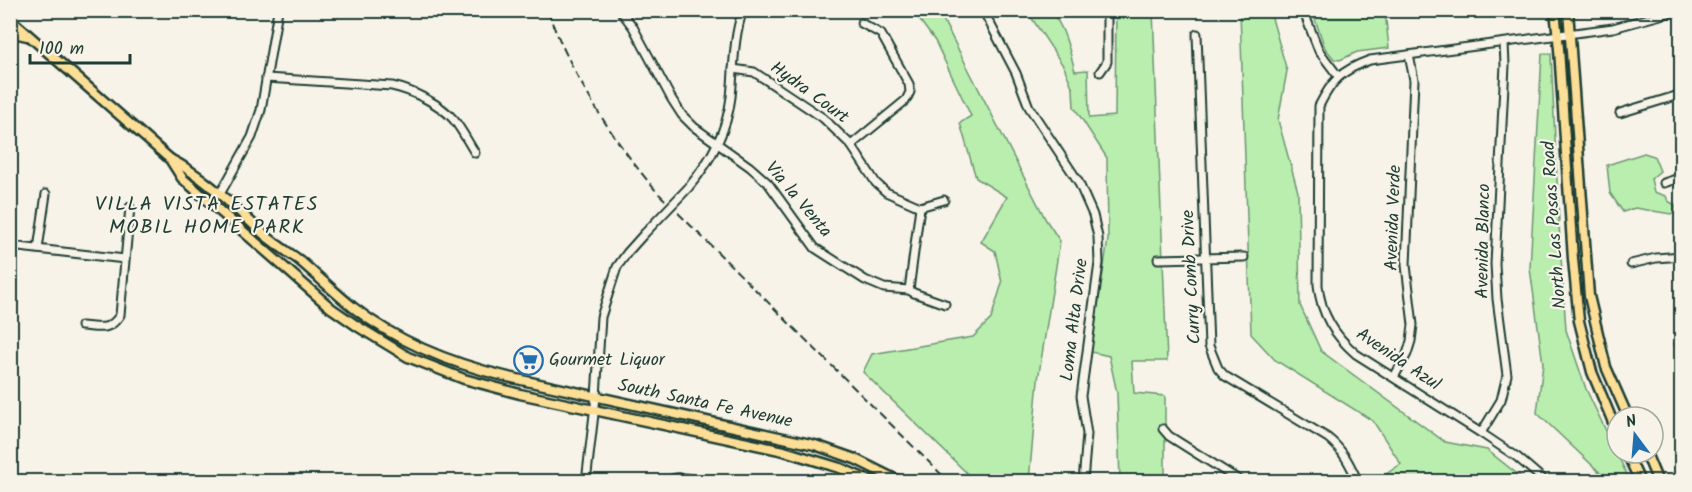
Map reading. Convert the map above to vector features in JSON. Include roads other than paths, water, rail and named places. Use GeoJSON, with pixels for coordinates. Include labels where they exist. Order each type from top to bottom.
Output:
{"type":"FeatureCollection","features":[{"type":"Feature","properties":{"kind":"main road","name":"North Las Posas Road"},"geometry":{"type":"LineString","coordinates":[[1555,10],[1573,270],[1579,321],[1592,372],[1606,405]]}},
{"type":"Feature","properties":{"kind":"main road","name":"North Las Posas Road"},"geometry":{"type":"LineString","coordinates":[[1568,10],[1589,296],[1606,367],[1623,405]]}},
{"type":"Feature","properties":{"kind":"main road","name":"South Santa Fe Avenue"},"geometry":{"type":"LineString","coordinates":[[10,19],[170,159],[192,170],[279,247],[298,260],[356,310],[385,329],[436,354],[481,371],[815,445],[855,459],[901,482]]}},
{"type":"Feature","properties":{"kind":"main road"},"geometry":{"type":"LineString","coordinates":[[10,32],[31,37]]}},
{"type":"Feature","properties":{"kind":"main road","name":"South Santa Fe Avenue"},"geometry":{"type":"LineString","coordinates":[[170,159],[182,178],[331,308],[381,342],[408,357],[464,380],[784,451],[840,468],[872,482]]}},
{"type":"Feature","properties":{"kind":"main road"},"geometry":{"type":"LineString","coordinates":[[1632,465],[1640,482]]}},
{"type":"Feature","properties":{"kind":"main road"},"geometry":{"type":"LineString","coordinates":[[1651,465],[1658,482]]}},
{"type":"Feature","properties":{"kind":"street"},"geometry":{"type":"LineString","coordinates":[[220,194],[252,137],[261,110],[278,10]]}},
{"type":"Feature","properties":{"kind":"street","name":"Via la Venta"},"geometry":{"type":"LineString","coordinates":[[620,10],[633,27],[682,115],[694,127],[768,183],[815,248],[865,280],[884,288],[909,290],[945,304]]}},
{"type":"Feature","properties":{"kind":"street"},"geometry":{"type":"LineString","coordinates":[[586,482],[602,317],[617,267],[644,234],[688,188],[707,164],[718,143],[731,100],[738,24],[743,10]]}},
{"type":"Feature","properties":{"kind":"street","name":"Loma Alta Drive"},"geometry":{"type":"LineString","coordinates":[[983,10],[1016,73],[1029,107],[1078,181],[1093,215],[1098,237],[1099,263],[1081,396],[1087,434],[1083,482]]}},
{"type":"Feature","properties":{"kind":"street"},"geometry":{"type":"LineString","coordinates":[[1100,72],[1107,62],[1107,10]]}},
{"type":"Feature","properties":{"kind":"street"},"geometry":{"type":"LineString","coordinates":[[1303,10],[1319,51],[1338,76],[1351,66],[1370,60],[1613,28],[1680,10]]}},
{"type":"Feature","properties":{"kind":"street"},"geometry":{"type":"LineString","coordinates":[[1642,10],[1645,19]]}},
{"type":"Feature","properties":{"kind":"street"},"geometry":{"type":"LineString","coordinates":[[851,145],[906,100],[910,92],[909,84],[881,34],[861,24]]}},
{"type":"Feature","properties":{"kind":"street","name":"Curry Comb Drive"},"geometry":{"type":"LineString","coordinates":[[1197,34],[1209,346],[1218,368],[1233,382],[1328,438],[1339,447],[1358,482]]}},
{"type":"Feature","properties":{"kind":"street","name":"Avenida Blanco"},"geometry":{"type":"LineString","coordinates":[[1481,432],[1501,400],[1507,375],[1497,300],[1495,264],[1505,65],[1503,43]]}},
{"type":"Feature","properties":{"kind":"street","name":"Avenida Verde"},"geometry":{"type":"LineString","coordinates":[[1394,377],[1412,341],[1413,325],[1407,265],[1414,80],[1409,55]]}},
{"type":"Feature","properties":{"kind":"street","name":"Hydra Court"},"geometry":{"type":"LineString","coordinates":[[733,69],[754,72],[823,118],[851,145],[876,183],[885,192],[920,207]]}},
{"type":"Feature","properties":{"kind":"street","name":"Avenida Azul"},"geometry":{"type":"LineString","coordinates":[[1338,76],[1327,89],[1319,106],[1319,298],[1329,323],[1343,343],[1356,354],[1481,432],[1517,457],[1546,482]]}},
{"type":"Feature","properties":{"kind":"street"},"geometry":{"type":"LineString","coordinates":[[266,78],[408,89],[454,119],[475,153]]}},
{"type":"Feature","properties":{"kind":"street"},"geometry":{"type":"LineString","coordinates":[[1620,112],[1682,94]]}},
{"type":"Feature","properties":{"kind":"street"},"geometry":{"type":"LineString","coordinates":[[1664,183],[1682,177]]}},
{"type":"Feature","properties":{"kind":"street"},"geometry":{"type":"LineString","coordinates":[[38,249],[46,194]]}},
{"type":"Feature","properties":{"kind":"street"},"geometry":{"type":"LineString","coordinates":[[909,290],[920,207],[944,200]]}},
{"type":"Feature","properties":{"kind":"street"},"geometry":{"type":"LineString","coordinates":[[81,326],[106,328],[114,324],[120,315],[130,207]]}},
{"type":"Feature","properties":{"kind":"street"},"geometry":{"type":"LineString","coordinates":[[10,246],[125,259]]}},
{"type":"Feature","properties":{"kind":"street"},"geometry":{"type":"LineString","coordinates":[[1631,264],[1656,258],[1682,256]]}},
{"type":"Feature","properties":{"kind":"street"},"geometry":{"type":"LineString","coordinates":[[1158,259],[1244,257]]}},
{"type":"Feature","properties":{"kind":"street"},"geometry":{"type":"LineString","coordinates":[[1163,429],[1169,436],[1242,482]]}},
{"type":"Feature","properties":{"kind":"street"},"geometry":{"type":"LineString","coordinates":[[666,482],[679,477],[703,482]]}},
{"type":"Feature","properties":{"kind":"railway"},"geometry":{"type":"LineString","coordinates":[[547,10],[557,35],[594,105],[623,149],[656,191],[949,482]]}},
{"type":"Feature","properties":{"kind":"place","name":"Gourmet Liquor"},"geometry":{"type":"Point","coordinates":[528,360]}},
{"type":"Feature","properties":{"kind":"district","name":"VILLA VISTA ESTATES MOBIL HOME PARK"},"geometry":{"type":"Point","coordinates":[207,216]}}]}
